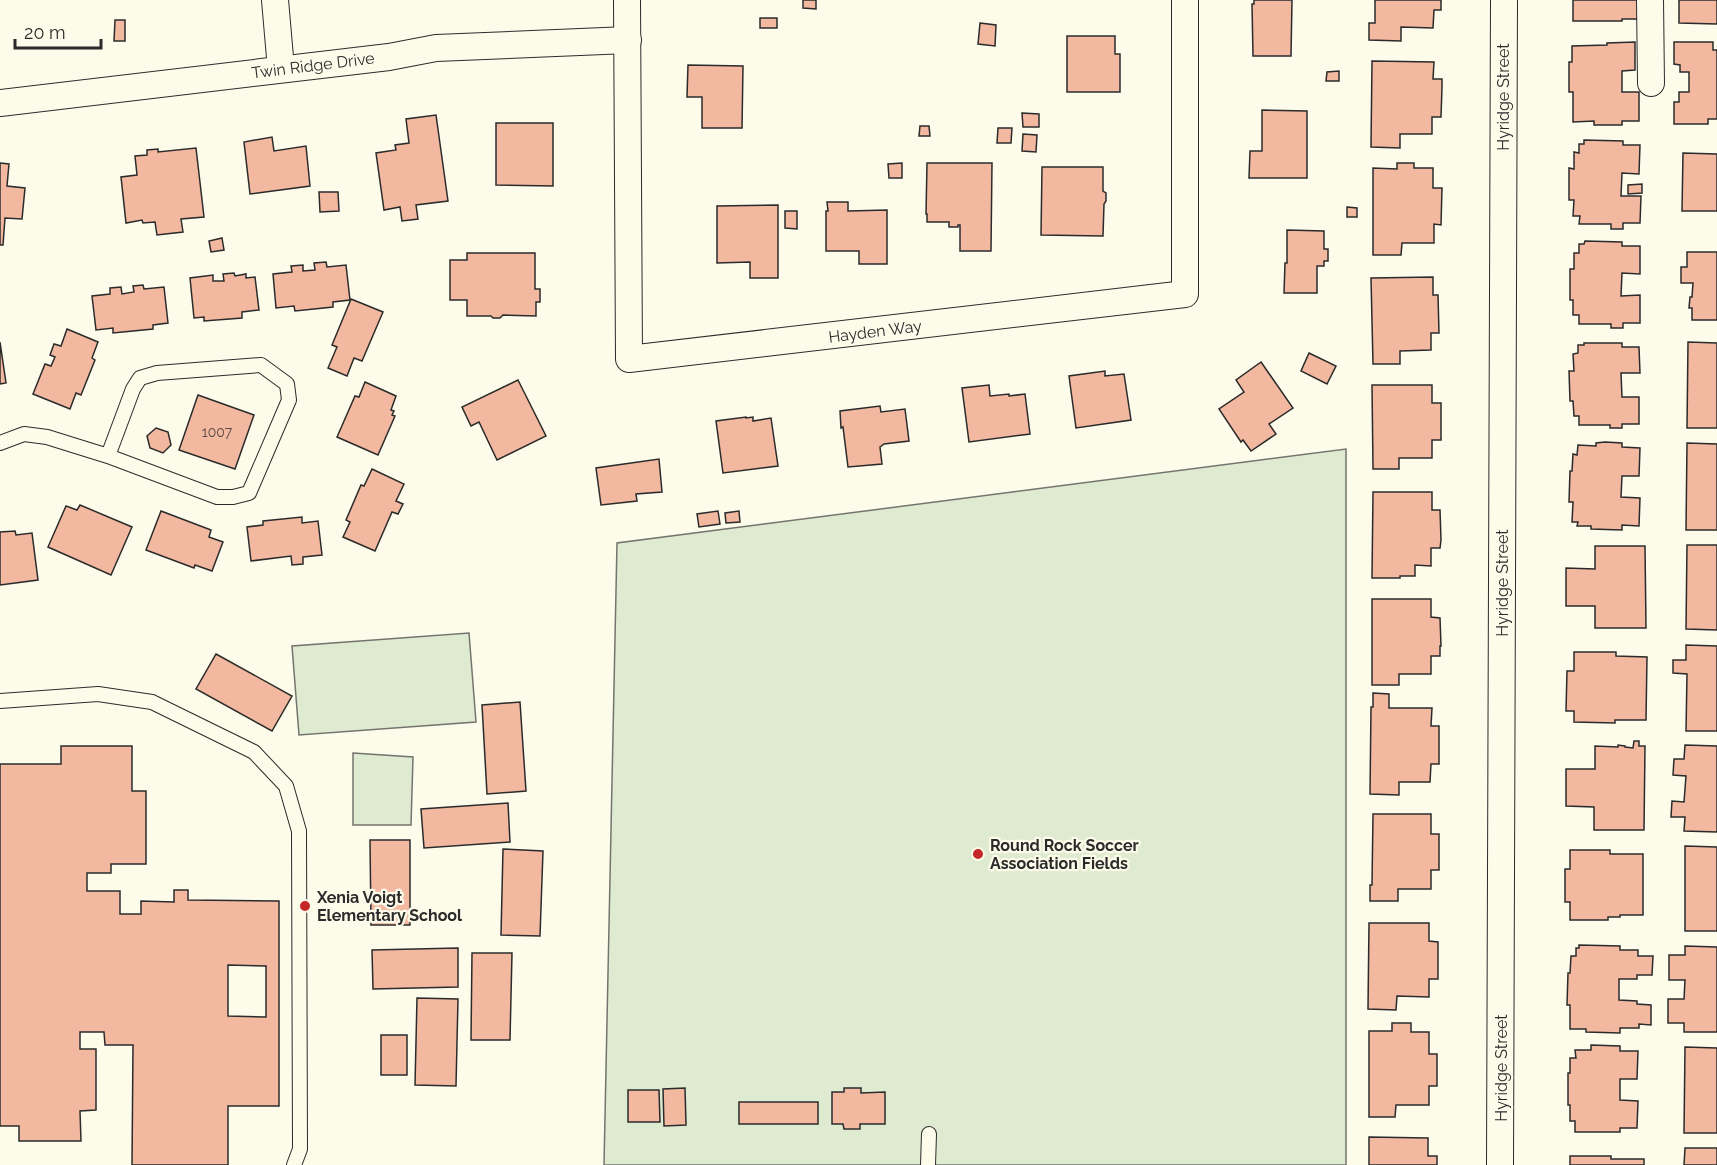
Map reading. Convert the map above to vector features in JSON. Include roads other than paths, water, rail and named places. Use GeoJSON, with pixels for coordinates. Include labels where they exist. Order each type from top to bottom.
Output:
{"type":"FeatureCollection","features":[{"type":"Feature","properties":{"kind":"street"},"geometry":{"type":"LineString","coordinates":[[275,0],[281,69]]}},
{"type":"Feature","properties":{"kind":"street","name":"Hayden Way"},"geometry":{"type":"LineString","coordinates":[[627,0],[629,359],[1185,294],[1185,0]]}},
{"type":"Feature","properties":{"kind":"street","name":"Hyridge Street"},"geometry":{"type":"LineString","coordinates":[[1500,1165],[1504,0]]}},
{"type":"Feature","properties":{"kind":"street"},"geometry":{"type":"LineString","coordinates":[[1650,0],[1651,83]]}},
{"type":"Feature","properties":{"kind":"street","name":"Twin Ridge Drive"},"geometry":{"type":"LineString","coordinates":[[0,103],[388,57],[436,48],[628,40]]}},
{"type":"Feature","properties":{"kind":"lane"},"geometry":{"type":"LineString","coordinates":[[0,443],[24,434],[47,437],[108,456],[216,497],[233,497],[249,493],[289,400],[287,384],[261,365],[157,373],[140,378],[132,389],[108,456]]}},
{"type":"Feature","properties":{"kind":"lane"},"geometry":{"type":"LineString","coordinates":[[0,701],[98,694],[152,702],[254,753],[286,786],[299,831],[300,1149],[294,1165]]}},
{"type":"Feature","properties":{"kind":"lane"},"geometry":{"type":"LineString","coordinates":[[928,1165],[930,1134]]}},
{"type":"Feature","properties":{"kind":"place","name":"Round Rock Soccer Association Fields"},"geometry":{"type":"Point","coordinates":[978,854]}},
{"type":"Feature","properties":{"kind":"place","name":"Xenia Voigt Elementary School"},"geometry":{"type":"Point","coordinates":[305,906]}}]}
